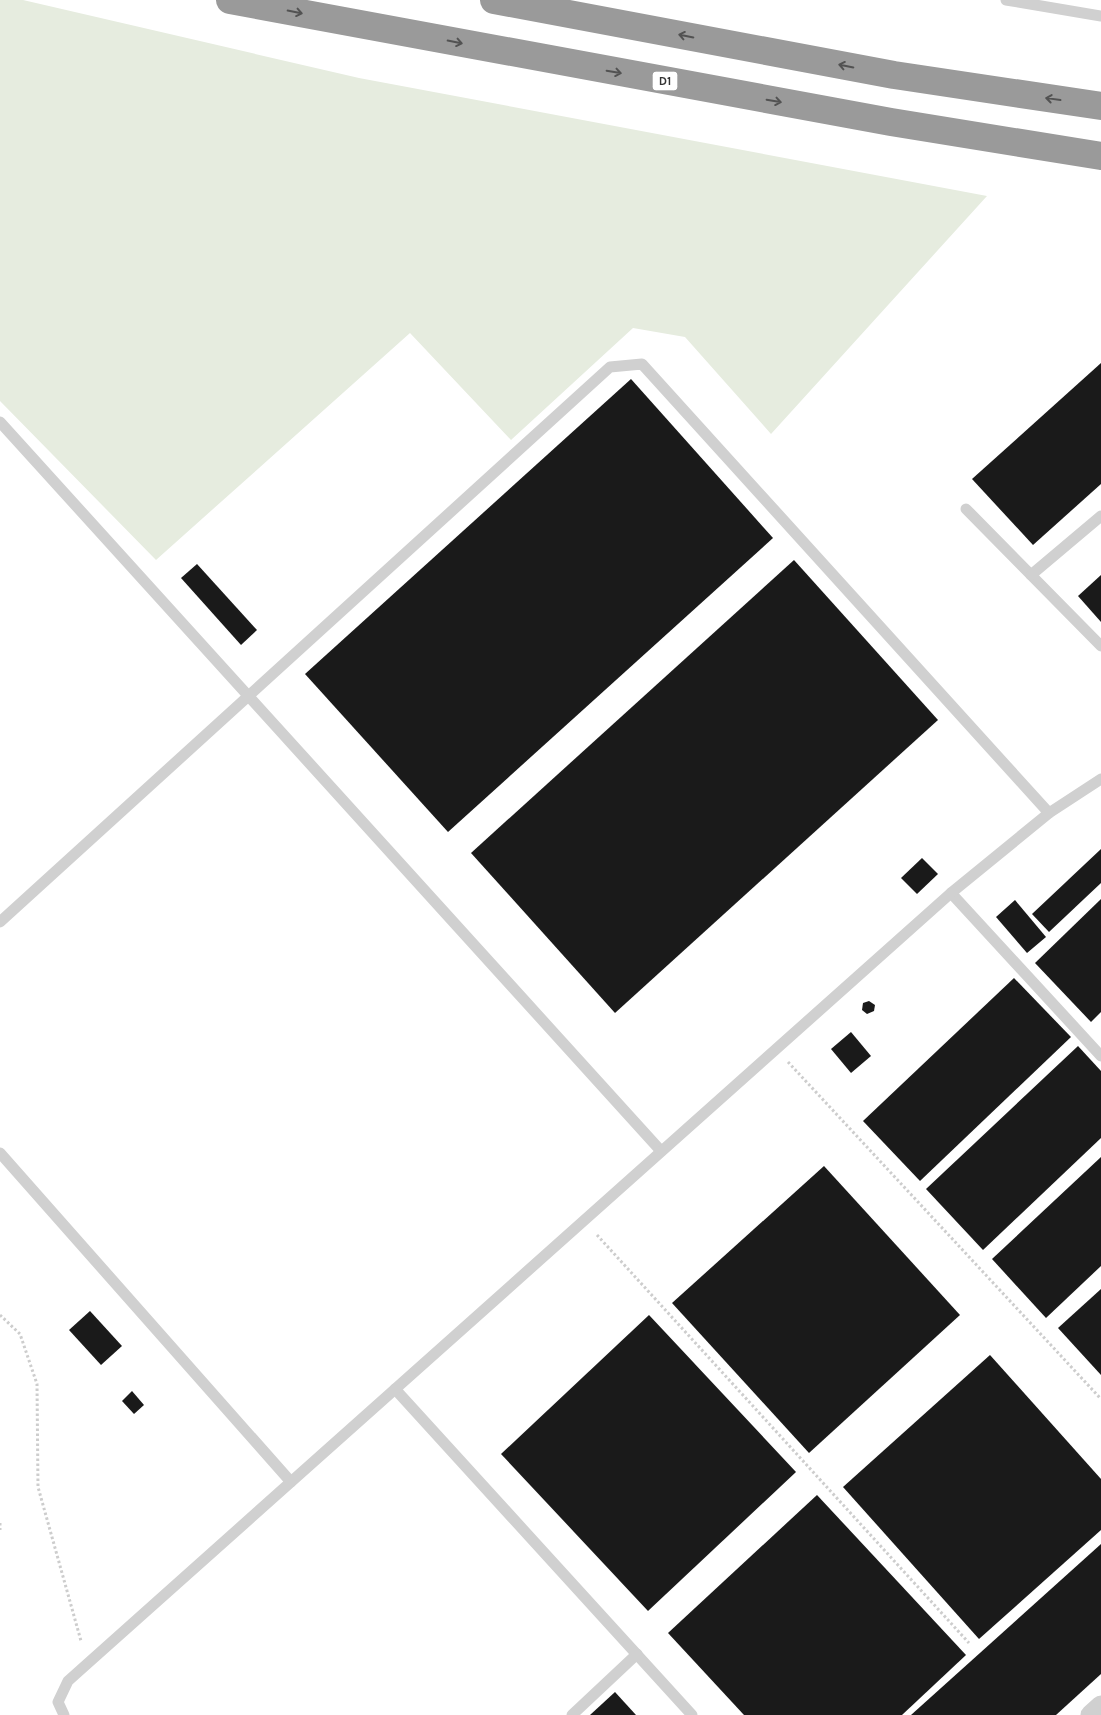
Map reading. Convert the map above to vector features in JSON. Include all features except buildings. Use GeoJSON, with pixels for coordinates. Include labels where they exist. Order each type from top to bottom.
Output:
{"type":"FeatureCollection","features":[{"type":"Feature","properties":{"kind":"highway","name":"D1"},"geometry":{"type":"LineString","coordinates":[[230,0],[891,122],[1101,156]]}},
{"type":"Feature","properties":{"kind":"highway"},"geometry":{"type":"LineString","coordinates":[[494,0],[894,75],[1101,106]]}},
{"type":"Feature","properties":{"kind":"street"},"geometry":{"type":"LineString","coordinates":[[1091,1715],[1101,1706]]}},
{"type":"Feature","properties":{"kind":"lane"},"geometry":{"type":"LineString","coordinates":[[1006,0],[1037,3],[1101,16]]}},
{"type":"Feature","properties":{"kind":"lane"},"geometry":{"type":"LineString","coordinates":[[0,922],[610,367],[642,364],[1049,813]]}},
{"type":"Feature","properties":{"kind":"lane"},"geometry":{"type":"LineString","coordinates":[[0,422],[662,1151]]}},
{"type":"Feature","properties":{"kind":"lane"},"geometry":{"type":"LineString","coordinates":[[966,509],[1101,646]]}},
{"type":"Feature","properties":{"kind":"lane"},"geometry":{"type":"LineString","coordinates":[[1031,575],[1101,516]]}},
{"type":"Feature","properties":{"kind":"lane"},"geometry":{"type":"LineString","coordinates":[[64,1715],[58,1702],[68,1681],[951,893],[1049,813],[1101,779]]}},
{"type":"Feature","properties":{"kind":"lane"},"geometry":{"type":"LineString","coordinates":[[951,893],[1101,1056]]}},
{"type":"Feature","properties":{"kind":"lane"},"geometry":{"type":"LineString","coordinates":[[0,1153],[291,1482]]}},
{"type":"Feature","properties":{"kind":"lane"},"geometry":{"type":"LineString","coordinates":[[395,1389],[692,1715]]}},
{"type":"Feature","properties":{"kind":"lane"},"geometry":{"type":"LineString","coordinates":[[572,1715],[637,1654]]}},
{"type":"Feature","properties":{"kind":"path"},"geometry":{"type":"LineString","coordinates":[[776,1049],[1101,1399]]}},
{"type":"Feature","properties":{"kind":"path"},"geometry":{"type":"LineString","coordinates":[[584,1220],[969,1643]]}},
{"type":"Feature","properties":{"kind":"path"},"geometry":{"type":"LineString","coordinates":[[0,1315],[20,1334],[37,1384],[38,1487],[88,1664]]}},
{"type":"Feature","properties":{"kind":"path"},"geometry":{"type":"LineString","coordinates":[[0,1524],[0,1530]]}},
{"type":"Feature","properties":{"kind":"shaded area"},"geometry":{"type":"Polygon","coordinates":[[[0,0],[23,0],[359,78],[987,196],[771,434],[685,337],[633,328],[511,440],[410,333],[156,560],[0,401],[0,0]]]}}]}
